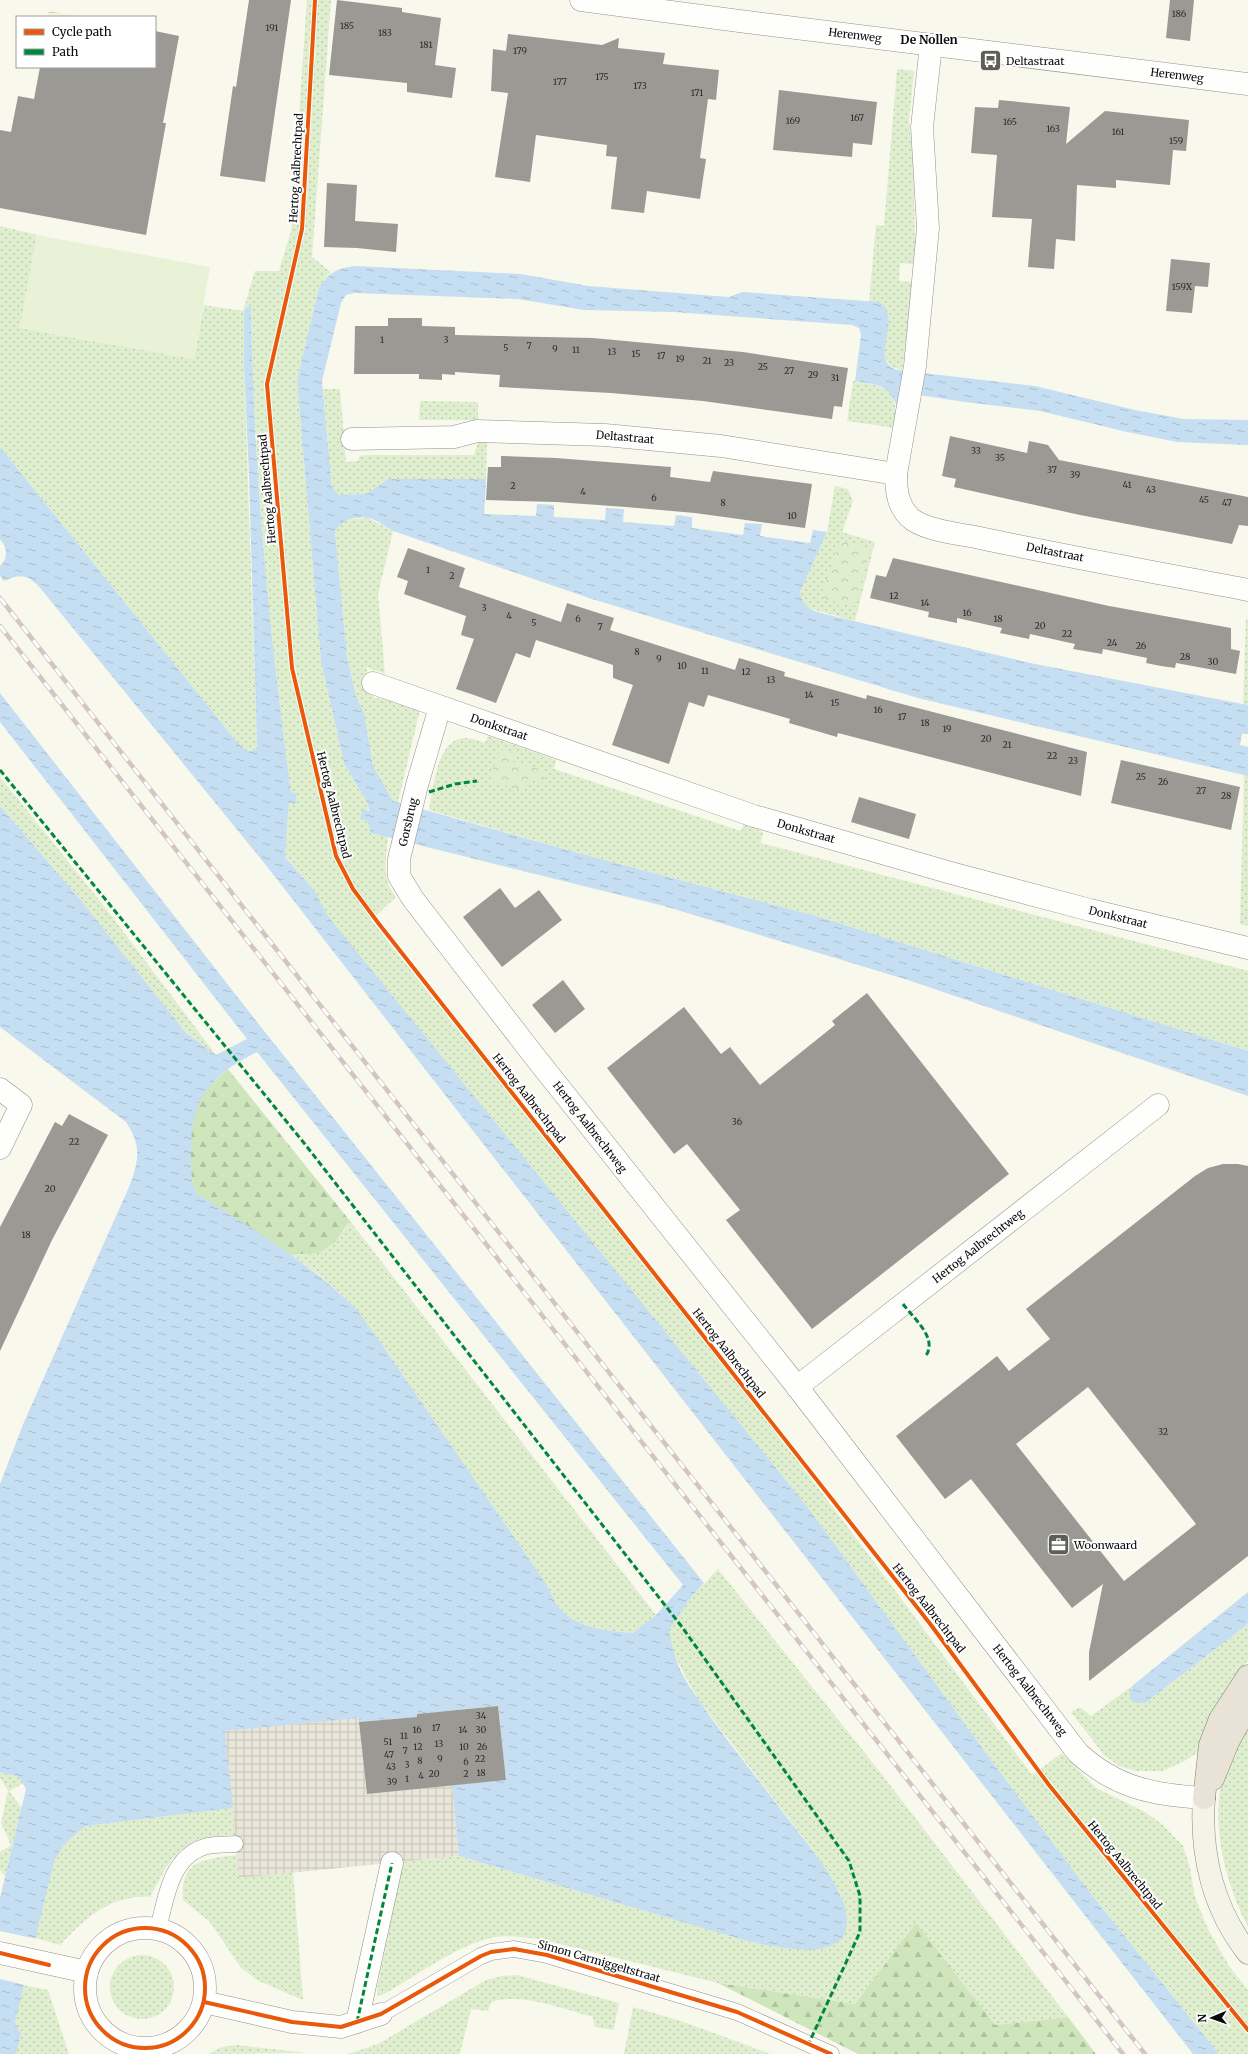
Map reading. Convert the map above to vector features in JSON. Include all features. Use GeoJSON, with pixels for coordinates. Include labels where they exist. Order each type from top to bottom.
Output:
{"type":"FeatureCollection","features":[{"type":"Feature","properties":{"kind":"highway"},"geometry":{"type":"LineString","coordinates":[[1204,1798],[1210,1745],[1220,1719],[1248,1676]]}},
{"type":"Feature","properties":{"kind":"highway"},"geometry":{"type":"LineString","coordinates":[[1204,1798],[1228,1742],[1248,1706]]}},
{"type":"Feature","properties":{"kind":"main road"},"geometry":{"type":"LineString","coordinates":[[1204,1798],[1203,1817],[1206,1855],[1214,1890],[1224,1915],[1248,1953]]}},
{"type":"Feature","properties":{"kind":"street","name":"Herenweg"},"geometry":{"type":"LineString","coordinates":[[581,0],[1248,84]]}},
{"type":"Feature","properties":{"kind":"street","name":"Deltastraat"},"geometry":{"type":"LineString","coordinates":[[931,45],[922,127],[928,228],[916,366],[896,474],[896,491],[905,512],[914,520],[926,526],[1248,590]]}},
{"type":"Feature","properties":{"kind":"street","name":"Deltastraat"},"geometry":{"type":"LineString","coordinates":[[352,439],[454,437],[477,431],[605,435],[722,446],[896,474]]}},
{"type":"Feature","properties":{"kind":"street","name":"Donkstraat"},"geometry":{"type":"LineString","coordinates":[[373,683],[761,818],[1013,890],[1248,948]]}},
{"type":"Feature","properties":{"kind":"street","name":"Gorsbrug"},"geometry":{"type":"LineString","coordinates":[[399,859],[417,785],[440,707]]}},
{"type":"Feature","properties":{"kind":"street","name":"Hertog Aalbrechtweg"},"geometry":{"type":"LineString","coordinates":[[399,859],[399,876],[416,902],[535,1058],[797,1387],[1078,1753],[1107,1776],[1125,1785],[1159,1794],[1204,1798]]}},
{"type":"Feature","properties":{"kind":"street"},"geometry":{"type":"LineString","coordinates":[[0,1089],[21,1105],[0,1148]]}},
{"type":"Feature","properties":{"kind":"street","name":"Hertog Aalbrechtweg"},"geometry":{"type":"LineString","coordinates":[[797,1387],[1158,1105]]}},
{"type":"Feature","properties":{"kind":"street"},"geometry":{"type":"LineString","coordinates":[[357,2022],[392,1863]]}},
{"type":"Feature","properties":{"kind":"street"},"geometry":{"type":"LineString","coordinates":[[140,1928],[158,1929],[176,1936],[194,1954],[200,1964],[205,1983],[204,2002],[198,2018],[188,2031],[174,2041],[161,2047],[146,2052],[135,2048],[112,2047],[92,2018],[86,2004],[84,1988],[87,1972],[94,1955],[106,1942],[122,1932],[140,1928]]}},
{"type":"Feature","properties":{"kind":"street"},"geometry":{"type":"LineString","coordinates":[[0,1953],[87,1972]]}},
{"type":"Feature","properties":{"kind":"street","name":"Simon Carmiggeltstraat"},"geometry":{"type":"LineString","coordinates":[[204,2002],[292,2022],[341,2027],[381,2014]]}},
{"type":"Feature","properties":{"kind":"lane"},"geometry":{"type":"LineString","coordinates":[[158,1929],[171,1882],[177,1868],[185,1858],[205,1846],[235,1844]]}},
{"type":"Feature","properties":{"kind":"lane","name":"Simon Carmiggeltstraat"},"geometry":{"type":"LineString","coordinates":[[381,2014],[481,1956],[500,1950],[523,1950],[547,1955],[737,2012],[831,2054]]}},
{"type":"Feature","properties":{"kind":"green space"},"geometry":{"type":"Polygon","coordinates":[[[307,0],[331,0],[312,257],[331,272],[319,288],[297,380],[321,661],[344,763],[368,804],[367,820],[371,833],[388,837],[386,876],[391,890],[396,897],[371,920],[745,1391],[1032,1775],[1062,1753],[1096,1788],[1145,1812],[1162,1824],[1183,1846],[1190,1868],[1195,1897],[1208,1929],[1229,1966],[1248,1990],[1248,2054],[1219,2054],[1091,1894],[994,1764],[806,1505],[326,915],[314,890],[285,856],[289,802],[297,794],[291,792],[269,610],[255,427],[251,305],[244,311],[244,365],[257,747],[252,751],[246,751],[236,741],[0,447],[0,226],[37,235],[20,328],[194,359],[204,305],[243,311],[255,271],[279,271],[291,231],[307,0]]]}},
{"type":"Feature","properties":{"kind":"green space"},"geometry":{"type":"Polygon","coordinates":[[[49,11],[76,16],[48,16],[49,11]]]}},
{"type":"Feature","properties":{"kind":"green space"},"geometry":{"type":"Polygon","coordinates":[[[897,69],[914,71],[909,121],[913,157],[915,244],[913,264],[900,263],[899,281],[912,282],[906,347],[902,370],[894,368],[888,363],[885,356],[885,340],[889,316],[886,309],[869,303],[876,225],[884,226],[897,69]]]}},
{"type":"Feature","properties":{"kind":"green space"},"geometry":{"type":"Polygon","coordinates":[[[37,235],[210,267],[194,359],[20,328],[37,235]]]}},
{"type":"Feature","properties":{"kind":"green space"},"geometry":{"type":"Polygon","coordinates":[[[853,381],[876,385],[889,392],[893,397],[895,405],[895,428],[847,421],[853,381]]]}},
{"type":"Feature","properties":{"kind":"green space"},"geometry":{"type":"Polygon","coordinates":[[[323,389],[340,389],[346,462],[358,461],[359,457],[362,455],[474,455],[478,442],[487,442],[486,479],[388,479],[366,494],[339,495],[332,487],[323,389]]]}},
{"type":"Feature","properties":{"kind":"green space"},"geometry":{"type":"Polygon","coordinates":[[[420,401],[478,402],[478,420],[419,420],[420,401]]]}},
{"type":"Feature","properties":{"kind":"green space"},"geometry":{"type":"Polygon","coordinates":[[[835,486],[848,489],[853,501],[842,532],[875,542],[855,621],[808,608],[802,601],[800,592],[827,532],[835,486]]]}},
{"type":"Feature","properties":{"kind":"green space"},"geometry":{"type":"Polygon","coordinates":[[[368,518],[393,531],[378,594],[385,674],[366,667],[374,698],[393,699],[420,710],[398,802],[393,801],[373,766],[364,713],[356,696],[347,657],[335,531],[345,521],[368,518]]]}},
{"type":"Feature","properties":{"kind":"green space"},"geometry":{"type":"Polygon","coordinates":[[[840,541],[871,548],[855,607],[820,598],[840,541]]]}},
{"type":"Feature","properties":{"kind":"green space"},"geometry":{"type":"Polygon","coordinates":[[[1246,619],[1248,619],[1248,705],[1243,704],[1246,619]]]}},
{"type":"Feature","properties":{"kind":"green space"},"geometry":{"type":"Polygon","coordinates":[[[488,736],[556,760],[554,769],[741,831],[744,823],[763,832],[761,843],[1248,971],[1248,1051],[816,916],[593,857],[429,810],[438,765],[449,746],[457,740],[467,738],[485,743],[488,736]]]}},
{"type":"Feature","properties":{"kind":"green space"},"geometry":{"type":"Polygon","coordinates":[[[499,749],[515,753],[513,762],[546,771],[542,783],[527,779],[523,791],[490,781],[499,749]]]}},
{"type":"Feature","properties":{"kind":"green space"},"geometry":{"type":"Polygon","coordinates":[[[1244,775],[1248,776],[1248,926],[1240,924],[1244,775]]]}},
{"type":"Feature","properties":{"kind":"green space"},"geometry":{"type":"Polygon","coordinates":[[[0,777],[104,906],[216,1055],[186,1033],[84,904],[0,806],[0,777]]]}},
{"type":"Feature","properties":{"kind":"green space"},"geometry":{"type":"Polygon","coordinates":[[[228,1069],[350,1221],[335,1242],[319,1253],[291,1255],[196,1193],[191,1171],[190,1144],[191,1130],[197,1105],[207,1088],[228,1069]]]}},
{"type":"Feature","properties":{"kind":"green space"},"geometry":{"type":"Polygon","coordinates":[[[350,1221],[656,1615],[633,1633],[604,1630],[586,1625],[569,1616],[559,1608],[547,1585],[376,1336],[349,1301],[318,1274],[291,1255],[303,1255],[344,1231],[350,1221]]]}},
{"type":"Feature","properties":{"kind":"green space"},"geometry":{"type":"Polygon","coordinates":[[[718,1569],[880,1772],[1068,2017],[995,2025],[916,1924],[855,2004],[718,1983],[544,1940],[508,1936],[495,1937],[467,1946],[378,1996],[377,1989],[403,1862],[459,1856],[743,1940],[791,1949],[813,1949],[842,1898],[812,1849],[697,1698],[673,1653],[668,1630],[689,1600],[718,1569]]]}},
{"type":"Feature","properties":{"kind":"green space"},"geometry":{"type":"Polygon","coordinates":[[[1248,1624],[1248,1660],[1213,1711],[1198,1752],[1183,1762],[1162,1771],[1136,1771],[1119,1766],[1104,1755],[1071,1712],[1080,1707],[1091,1716],[1132,1686],[1129,1698],[1145,1703],[1248,1624]]]}},
{"type":"Feature","properties":{"kind":"green space"},"geometry":{"type":"Polygon","coordinates":[[[1248,1722],[1248,1927],[1231,1888],[1225,1867],[1221,1845],[1219,1802],[1222,1780],[1228,1760],[1248,1722]]]}},
{"type":"Feature","properties":{"kind":"green space"},"geometry":{"type":"Polygon","coordinates":[[[0,1772],[19,1777],[24,1783],[9,1791],[22,1808],[5,1876],[0,1870],[0,1852],[11,1845],[1,1823],[8,1791],[0,1778],[0,1772]]]}},
{"type":"Feature","properties":{"kind":"green space"},"geometry":{"type":"Polygon","coordinates":[[[233,1808],[236,1835],[205,1838],[194,1841],[185,1847],[177,1853],[171,1861],[150,1897],[136,1897],[111,1904],[100,1910],[80,1925],[60,1945],[35,1938],[48,1878],[56,1855],[67,1840],[86,1826],[233,1808]]]}},
{"type":"Feature","properties":{"kind":"green space"},"geometry":{"type":"Polygon","coordinates":[[[238,1855],[240,1878],[293,1872],[303,2000],[259,1981],[241,1968],[210,1922],[183,1900],[183,1886],[190,1869],[205,1860],[238,1855]]]}},
{"type":"Feature","properties":{"kind":"green space"},"geometry":{"type":"Polygon","coordinates":[[[916,1923],[995,2025],[1068,2017],[1096,2054],[858,2054],[718,1983],[855,2004],[916,1923]]]}},
{"type":"Feature","properties":{"kind":"green space"},"geometry":{"type":"Polygon","coordinates":[[[136,1955],[148,1955],[165,1964],[172,1975],[174,1987],[172,1999],[165,2010],[148,2019],[136,2019],[124,2014],[115,2005],[110,1993],[110,1981],[115,1969],[124,1960],[136,1955]]]}},
{"type":"Feature","properties":{"kind":"green space"},"geometry":{"type":"Polygon","coordinates":[[[517,1975],[619,2003],[613,2030],[595,2027],[593,2017],[556,2006],[529,2000],[503,1999],[491,2002],[488,2011],[471,2009],[460,2054],[348,2054],[378,2044],[486,1980],[502,1976],[517,1975]]]}},
{"type":"Feature","properties":{"kind":"green space"},"geometry":{"type":"Polygon","coordinates":[[[23,1985],[48,1990],[69,2054],[16,2054],[21,2034],[15,2022],[23,1985]]]}},
{"type":"Feature","properties":{"kind":"green space"},"geometry":{"type":"Polygon","coordinates":[[[633,2007],[681,2021],[771,2054],[624,2054],[633,2007]]]}},
{"type":"Feature","properties":{"kind":"green space"},"geometry":{"type":"Polygon","coordinates":[[[237,2045],[307,2053],[208,2054],[222,2047],[237,2045]]]}},
{"type":"Feature","properties":{"kind":"shaded area"},"geometry":{"type":"Polygon","coordinates":[[[359,1717],[367,1794],[452,1785],[459,1856],[239,1878],[225,1731],[359,1717]]]}},
{"type":"Feature","properties":{"kind":"water"},"geometry":{"type":"Polygon","coordinates":[[[355,266],[521,274],[588,286],[729,297],[742,292],[879,302],[886,309],[889,318],[885,357],[889,365],[897,370],[1035,386],[1135,410],[1184,419],[1248,420],[1248,445],[1177,442],[1127,432],[1040,411],[899,392],[897,407],[894,399],[886,389],[881,386],[855,381],[861,335],[859,328],[852,325],[674,312],[584,310],[518,299],[354,293],[346,295],[341,303],[322,381],[332,487],[339,495],[366,494],[388,479],[486,479],[484,514],[536,516],[537,504],[554,505],[554,517],[605,520],[606,508],[624,509],[623,522],[674,526],[676,515],[692,517],[692,528],[743,535],[745,523],[762,524],[760,536],[810,543],[813,530],[827,532],[800,592],[805,604],[813,610],[1035,664],[1248,705],[1248,734],[1242,734],[1240,745],[1248,747],[1248,776],[918,698],[592,599],[393,531],[378,521],[371,519],[354,518],[341,524],[335,531],[347,657],[356,696],[364,713],[373,766],[393,801],[593,857],[816,916],[1248,1051],[1248,1096],[911,981],[664,906],[371,833],[367,820],[360,819],[363,809],[369,811],[368,804],[344,763],[321,661],[297,380],[319,288],[334,272],[343,268],[355,266]]]}},
{"type":"Feature","properties":{"kind":"water"},"geometry":{"type":"Polygon","coordinates":[[[251,304],[255,426],[269,609],[291,792],[297,794],[295,804],[289,802],[285,857],[314,890],[327,915],[806,1505],[994,1764],[1091,1894],[1219,2054],[1193,2054],[265,864],[37,584],[28,578],[20,576],[4,581],[0,576],[0,566],[5,560],[6,552],[0,539],[0,447],[236,741],[246,751],[252,751],[257,747],[249,475],[244,365],[244,311],[251,304]]]}},
{"type":"Feature","properties":{"kind":"water"},"geometry":{"type":"Polygon","coordinates":[[[0,693],[261,1027],[704,1583],[689,1600],[669,1630],[675,1658],[687,1682],[709,1715],[831,1877],[845,1907],[847,1919],[846,1931],[840,1940],[831,1946],[807,1950],[779,1947],[743,1940],[459,1856],[452,1785],[506,1780],[498,1706],[417,1714],[417,1717],[359,1722],[359,1718],[225,1731],[233,1808],[86,1826],[71,1838],[61,1850],[54,1862],[15,2022],[21,2034],[16,2054],[0,2054],[0,1898],[26,1789],[19,1777],[0,1772],[0,1484],[24,1422],[129,1187],[137,1161],[137,1146],[126,1122],[0,1027],[0,806],[84,904],[186,1033],[216,1055],[247,1039],[0,722],[0,693]],[[257,1052],[227,1070],[216,1079],[200,1102],[195,1116],[192,1132],[191,1172],[196,1193],[293,1256],[330,1285],[355,1308],[376,1336],[547,1585],[559,1608],[569,1616],[586,1625],[604,1630],[633,1633],[656,1615],[683,1585],[257,1052]]]}},
{"type":"Feature","properties":{"kind":"water"},"geometry":{"type":"Polygon","coordinates":[[[1248,1592],[1248,1624],[1145,1703],[1135,1703],[1129,1698],[1132,1686],[1248,1592]]]}},
{"type":"Feature","properties":{"kind":"pier"},"geometry":{"type":"Polygon","coordinates":[[[0,1931],[37,1939],[25,1985],[0,1979],[0,1931]]]}},
{"type":"Feature","properties":{"kind":"building"},"geometry":{"type":"Polygon","coordinates":[[[249,0],[291,0],[265,182],[220,176],[233,86],[236,87],[249,0]]]}},
{"type":"Feature","properties":{"kind":"building"},"geometry":{"type":"Polygon","coordinates":[[[337,0],[402,8],[402,12],[441,18],[435,65],[456,68],[452,98],[407,92],[407,83],[329,75],[337,0]]]}},
{"type":"Feature","properties":{"kind":"building"},"geometry":{"type":"Polygon","coordinates":[[[1170,0],[1194,0],[1190,41],[1166,38],[1170,0]]]}},
{"type":"Feature","properties":{"kind":"building"},"geometry":{"type":"Polygon","coordinates":[[[156,31],[179,36],[163,123],[166,123],[146,235],[0,208],[0,130],[11,132],[18,96],[34,99],[40,68],[156,68],[156,31]]]}},
{"type":"Feature","properties":{"kind":"building"},"geometry":{"type":"Polygon","coordinates":[[[508,34],[602,45],[619,38],[618,48],[665,53],[663,64],[719,70],[716,100],[708,99],[700,158],[706,159],[700,199],[647,191],[644,213],[611,209],[617,157],[606,156],[607,145],[536,135],[530,182],[495,177],[508,93],[491,91],[493,49],[506,51],[508,34]]]}},
{"type":"Feature","properties":{"kind":"building"},"geometry":{"type":"Polygon","coordinates":[[[779,90],[877,102],[872,145],[853,143],[852,157],[773,150],[779,90]]]}},
{"type":"Feature","properties":{"kind":"building"},"geometry":{"type":"Polygon","coordinates":[[[999,100],[1070,107],[1066,144],[1105,111],[1189,120],[1186,151],[1173,150],[1170,185],[1116,180],[1116,188],[1077,185],[1075,241],[1056,239],[1054,269],[1028,267],[1032,219],[992,217],[997,155],[971,153],[975,107],[998,108],[999,100]]]}},
{"type":"Feature","properties":{"kind":"building"},"geometry":{"type":"Polygon","coordinates":[[[327,183],[357,185],[355,221],[398,224],[396,252],[357,248],[324,247],[327,183]]]}},
{"type":"Feature","properties":{"kind":"building"},"geometry":{"type":"Polygon","coordinates":[[[1171,259],[1210,263],[1208,287],[1195,286],[1192,313],[1166,311],[1171,259]]]}},
{"type":"Feature","properties":{"kind":"building"},"geometry":{"type":"Polygon","coordinates":[[[388,318],[422,318],[422,326],[455,327],[455,335],[593,338],[743,352],[848,368],[842,407],[834,406],[832,419],[703,401],[611,393],[499,387],[500,375],[455,372],[455,375],[442,374],[442,380],[419,379],[419,374],[354,374],[355,326],[388,326],[388,318]]]}},
{"type":"Feature","properties":{"kind":"building"},"geometry":{"type":"Polygon","coordinates":[[[950,436],[1027,453],[1029,441],[1048,445],[1059,460],[1248,497],[1248,526],[1239,525],[1232,544],[1080,515],[954,487],[956,479],[942,476],[950,436]]]}},
{"type":"Feature","properties":{"kind":"building"},"geometry":{"type":"Polygon","coordinates":[[[501,456],[556,458],[671,467],[670,477],[710,482],[713,471],[812,484],[805,528],[695,513],[556,502],[486,500],[488,467],[501,467],[501,456]]]}},
{"type":"Feature","properties":{"kind":"building"},"geometry":{"type":"Polygon","coordinates":[[[408,548],[465,568],[459,587],[561,622],[567,603],[614,618],[610,630],[735,670],[739,658],[785,672],[784,676],[866,699],[867,695],[1087,752],[1081,796],[838,733],[837,737],[789,723],[790,719],[708,695],[704,707],[689,702],[669,764],[612,745],[633,685],[613,678],[613,665],[536,640],[530,658],[516,653],[496,703],[456,689],[474,639],[461,635],[466,616],[404,594],[408,581],[397,577],[408,548]]]}},
{"type":"Feature","properties":{"kind":"building"},"geometry":{"type":"Polygon","coordinates":[[[893,558],[1109,606],[1231,628],[1231,649],[1240,651],[1236,674],[1176,663],[1175,668],[1161,666],[1146,663],[1147,658],[1103,649],[1102,654],[1073,649],[1075,644],[1030,634],[1029,639],[1000,633],[1002,628],[957,618],[957,623],[928,617],[929,612],[870,598],[876,575],[886,577],[893,558]]]}},
{"type":"Feature","properties":{"kind":"building"},"geometry":{"type":"Polygon","coordinates":[[[1121,760],[1240,787],[1231,830],[1111,803],[1121,760]]]}},
{"type":"Feature","properties":{"kind":"building"},"geometry":{"type":"Polygon","coordinates":[[[859,797],[916,814],[909,839],[851,822],[859,797]]]}},
{"type":"Feature","properties":{"kind":"building"},"geometry":{"type":"Polygon","coordinates":[[[500,888],[515,908],[539,890],[562,920],[502,967],[463,917],[500,888]]]}},
{"type":"Feature","properties":{"kind":"building"},"geometry":{"type":"Polygon","coordinates":[[[563,980],[585,1009],[555,1033],[532,1005],[563,980]]]}},
{"type":"Feature","properties":{"kind":"building"},"geometry":{"type":"Polygon","coordinates":[[[867,993],[1009,1174],[812,1329],[726,1220],[740,1210],[687,1144],[674,1154],[607,1068],[684,1007],[721,1054],[730,1047],[760,1085],[835,1025],[832,1021],[867,993]]]}},
{"type":"Feature","properties":{"kind":"building"},"geometry":{"type":"Polygon","coordinates":[[[69,1114],[108,1135],[52,1240],[0,1351],[0,1227],[55,1122],[62,1126],[69,1114]]]}},
{"type":"Feature","properties":{"kind":"building"},"geometry":{"type":"Polygon","coordinates":[[[1223,1164],[1248,1166],[1248,1556],[1089,1681],[1089,1652],[1103,1584],[1072,1608],[971,1479],[945,1499],[896,1436],[997,1356],[1009,1371],[1050,1339],[1026,1309],[1195,1176],[1208,1168],[1223,1164]],[[1088,1387],[1016,1444],[1124,1581],[1196,1524],[1088,1387]]]}},
{"type":"Feature","properties":{"kind":"building"},"geometry":{"type":"Polygon","coordinates":[[[498,1706],[506,1780],[367,1794],[359,1722],[417,1717],[417,1714],[498,1706]]]}},
{"type":"Feature","properties":{"kind":"railway"},"geometry":{"type":"LineString","coordinates":[[0,598],[1145,2054]]}},
{"type":"Feature","properties":{"kind":"railway"},"geometry":{"type":"LineString","coordinates":[[0,626],[1123,2054]]}},
{"type":"Feature","properties":{"kind":"marked path"},"geometry":{"type":"LineString","coordinates":[[0,770],[304,1143],[682,1627],[849,1861],[860,1896],[860,1932],[809,2043]]}},
{"type":"Feature","properties":{"kind":"marked path"},"geometry":{"type":"LineString","coordinates":[[429,792],[455,784],[477,781]]}},
{"type":"Feature","properties":{"kind":"marked path"},"geometry":{"type":"LineString","coordinates":[[903,1304],[927,1336],[929,1350],[925,1357]]}},
{"type":"Feature","properties":{"kind":"marked path"},"geometry":{"type":"LineString","coordinates":[[357,2022],[392,1863]]}},
{"type":"Feature","properties":{"kind":"cycle path","name":"Hertog Aalbrechtpad"},"geometry":{"type":"LineString","coordinates":[[315,0],[302,229],[267,384],[292,668],[336,856],[353,889],[379,924],[931,1625],[1049,1785],[1248,2030]]}},
{"type":"Feature","properties":{"kind":"cycle path"},"geometry":{"type":"LineString","coordinates":[[145,1928],[168,1932],[188,1945],[201,1965],[205,1988],[201,2011],[188,2031],[168,2044],[145,2048],[122,2044],[102,2031],[89,2011],[85,1988],[89,1965],[102,1945],[122,1932],[145,1928]]}},
{"type":"Feature","properties":{"kind":"cycle path"},"geometry":{"type":"LineString","coordinates":[[204,2002],[292,2022],[341,2027],[381,2014],[481,1956],[491,1952],[514,1949],[547,1955],[737,2012],[831,2054]]}},
{"type":"Feature","properties":{"kind":"cycle path"},"geometry":{"type":"LineString","coordinates":[[0,1953],[49,1965]]}},
{"type":"Feature","properties":{"kind":"place","name":"Deltastraat"},"geometry":{"type":"Point","coordinates":[990,61]}},
{"type":"Feature","properties":{"kind":"place","name":"Woonwaard"},"geometry":{"type":"Point","coordinates":[1058,1545]}},
{"type":"Feature","properties":{"kind":"district","name":"De Nollen"},"geometry":{"type":"Point","coordinates":[929,39]}}]}
